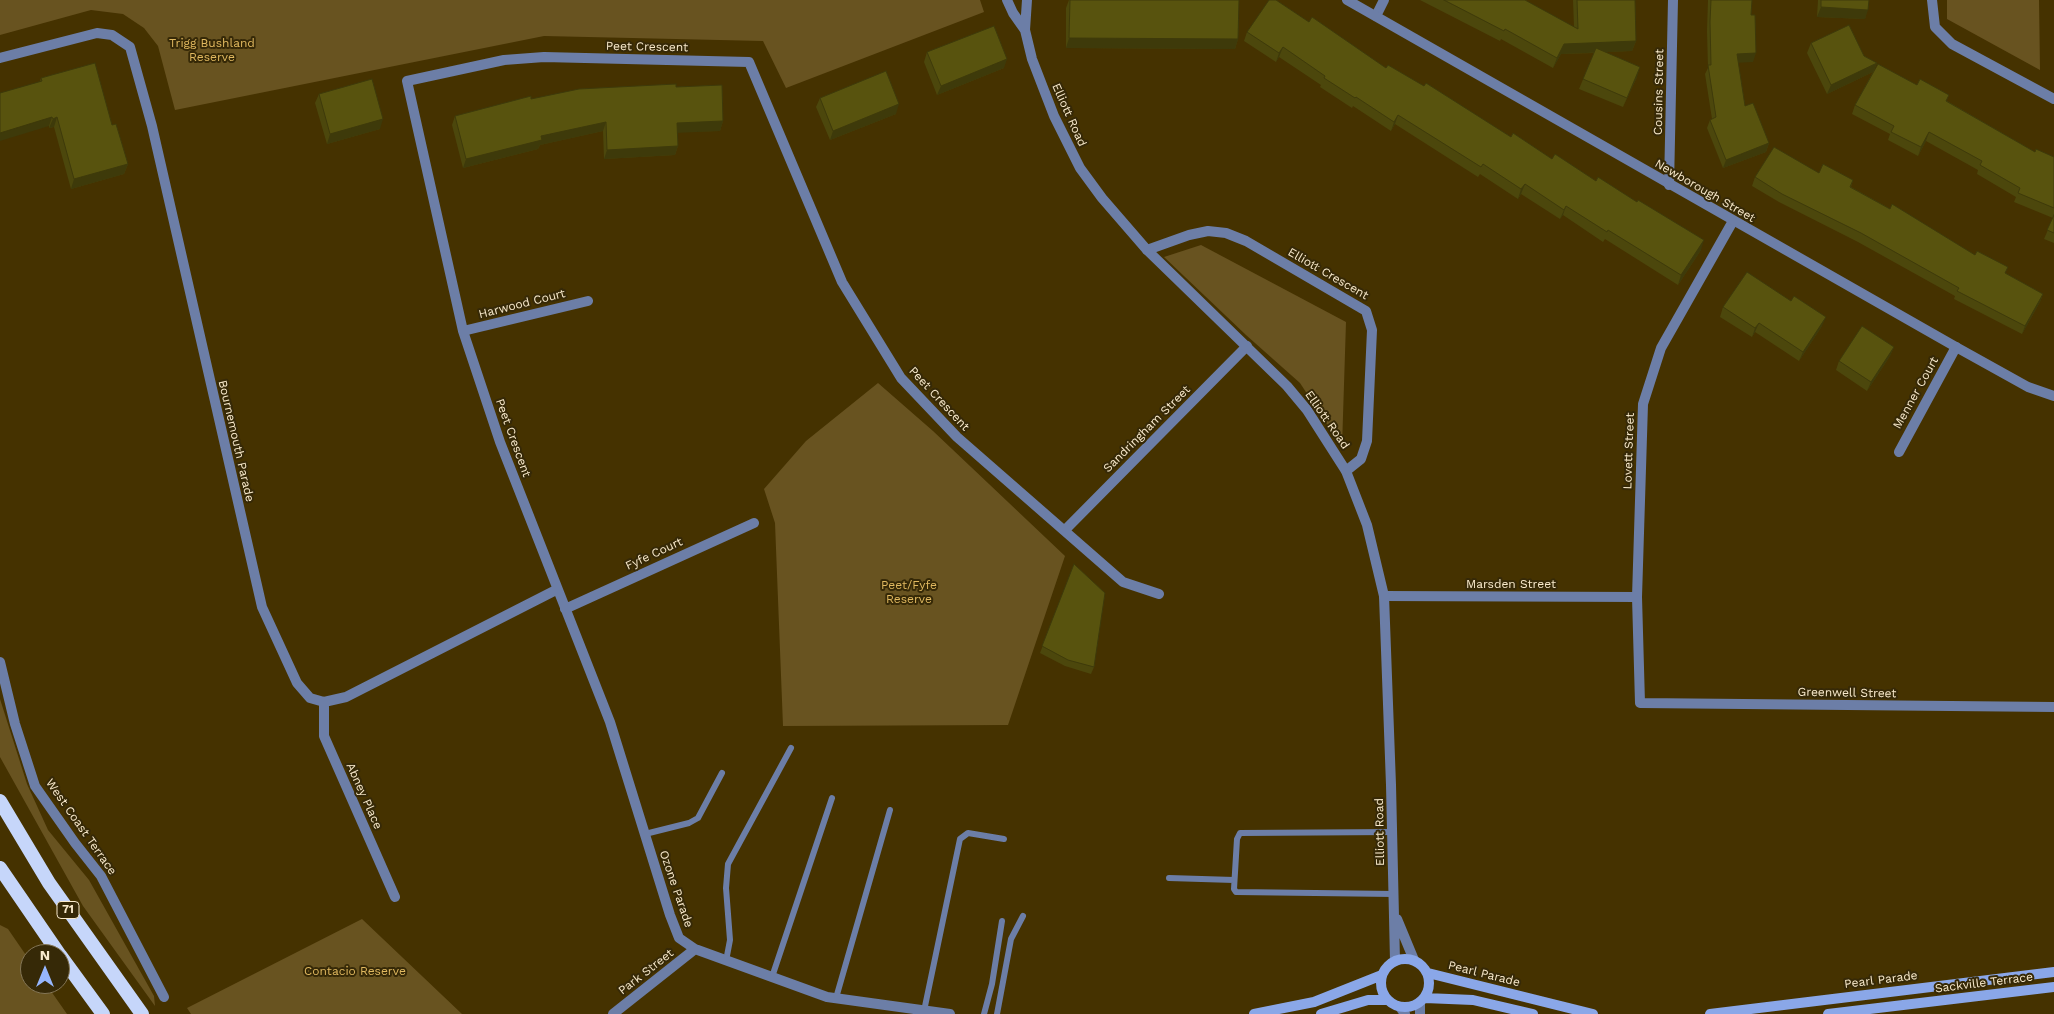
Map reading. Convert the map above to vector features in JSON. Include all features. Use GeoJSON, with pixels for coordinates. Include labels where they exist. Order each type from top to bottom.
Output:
{"type":"FeatureCollection","features":[{"type":"Feature","properties":{"kind":"highway","name":"71"},"geometry":{"type":"LineString","coordinates":[[0,801],[49,884],[142,1014]]}},
{"type":"Feature","properties":{"kind":"highway","name":"71"},"geometry":{"type":"LineString","coordinates":[[0,868],[53,944]]}},
{"type":"Feature","properties":{"kind":"highway","name":"71"},"geometry":{"type":"LineString","coordinates":[[70,968],[103,1014]]}},
{"type":"Feature","properties":{"kind":"main road"},"geometry":{"type":"LineString","coordinates":[[1414,960],[1395,961],[1389,964],[1382,975],[1381,988],[1388,1000],[1403,1010],[1422,1000],[1473,1000],[1534,1014]]}},
{"type":"Feature","properties":{"kind":"main road","name":"Pearl Parade"},"geometry":{"type":"LineString","coordinates":[[1414,960],[1420,963],[1428,973],[1430,986],[1422,1000]]}},
{"type":"Feature","properties":{"kind":"main road","name":"Pearl Parade"},"geometry":{"type":"LineString","coordinates":[[1710,1014],[2054,972]]}},
{"type":"Feature","properties":{"kind":"main road","name":"Pearl Parade"},"geometry":{"type":"LineString","coordinates":[[1428,973],[1593,1014]]}},
{"type":"Feature","properties":{"kind":"main road"},"geometry":{"type":"LineString","coordinates":[[1254,1014],[1314,1002],[1382,975]]}},
{"type":"Feature","properties":{"kind":"main road","name":"Sackville Terrace"},"geometry":{"type":"LineString","coordinates":[[1828,1014],[2054,987]]}},
{"type":"Feature","properties":{"kind":"main road"},"geometry":{"type":"LineString","coordinates":[[1321,1014],[1368,1000],[1388,1000]]}},
{"type":"Feature","properties":{"kind":"street","name":"Elliott Road"},"geometry":{"type":"LineString","coordinates":[[1007,0],[1013,13],[1025,30]]}},
{"type":"Feature","properties":{"kind":"street","name":"Elliott Road"},"geometry":{"type":"LineString","coordinates":[[1027,0],[1025,30],[1032,59],[1054,116],[1080,168],[1102,198],[1147,250],[1247,346],[1307,410],[1346,471],[1367,524],[1384,596],[1395,961]]}},
{"type":"Feature","properties":{"kind":"street","name":"Newborough Street"},"geometry":{"type":"LineString","coordinates":[[1347,0],[1956,347],[2028,387],[2054,396]]}},
{"type":"Feature","properties":{"kind":"street"},"geometry":{"type":"LineString","coordinates":[[1376,16],[1384,0]]}},
{"type":"Feature","properties":{"kind":"street","name":"Cousins Street"},"geometry":{"type":"LineString","coordinates":[[1669,185],[1673,0]]}},
{"type":"Feature","properties":{"kind":"street"},"geometry":{"type":"LineString","coordinates":[[1932,0],[1935,27],[1952,44],[2054,99]]}},
{"type":"Feature","properties":{"kind":"street","name":"Bournemouth Parade"},"geometry":{"type":"LineString","coordinates":[[0,58],[97,33],[112,35],[130,47],[152,126],[262,607],[297,683],[310,698],[324,702]]}},
{"type":"Feature","properties":{"kind":"street","name":"Peet Crescent"},"geometry":{"type":"LineString","coordinates":[[565,609],[500,442],[463,332],[407,82],[504,60],[544,57],[749,62],[842,282],[900,378],[957,437],[1123,582],[1159,594]]}},
{"type":"Feature","properties":{"kind":"street","name":"Lovett Street"},"geometry":{"type":"LineString","coordinates":[[1640,703],[1637,597],[1643,404],[1661,348],[1733,221]]}},
{"type":"Feature","properties":{"kind":"street","name":"Elliott Crescent"},"geometry":{"type":"LineString","coordinates":[[1147,250],[1188,235],[1208,231],[1226,233],[1246,241],[1366,311],[1372,330],[1368,441],[1361,459],[1346,471]]}},
{"type":"Feature","properties":{"kind":"street","name":"Harwood Court"},"geometry":{"type":"LineString","coordinates":[[463,332],[588,301]]}},
{"type":"Feature","properties":{"kind":"street","name":"Sandringham Street"},"geometry":{"type":"LineString","coordinates":[[1064,530],[1247,346]]}},
{"type":"Feature","properties":{"kind":"street","name":"Menner Court"},"geometry":{"type":"LineString","coordinates":[[1899,452],[1956,347]]}},
{"type":"Feature","properties":{"kind":"street","name":"Fyfe Court"},"geometry":{"type":"LineString","coordinates":[[565,609],[754,522]]}},
{"type":"Feature","properties":{"kind":"street"},"geometry":{"type":"LineString","coordinates":[[324,702],[346,698],[556,590]]}},
{"type":"Feature","properties":{"kind":"street","name":"Marsden Street"},"geometry":{"type":"LineString","coordinates":[[1384,596],[1637,597]]}},
{"type":"Feature","properties":{"kind":"street","name":"Ozone Parade"},"geometry":{"type":"LineString","coordinates":[[565,609],[610,722],[679,938],[695,949],[836,998],[950,1014]]}},
{"type":"Feature","properties":{"kind":"street","name":"West Coast Terrace"},"geometry":{"type":"LineString","coordinates":[[0,662],[15,724],[35,786],[101,876],[164,997]]}},
{"type":"Feature","properties":{"kind":"street","name":"Abney Place"},"geometry":{"type":"LineString","coordinates":[[324,702],[324,736],[395,897]]}},
{"type":"Feature","properties":{"kind":"street","name":"Greenwell Street"},"geometry":{"type":"LineString","coordinates":[[1640,703],[2054,707]]}},
{"type":"Feature","properties":{"kind":"street","name":"Elliott Road"},"geometry":{"type":"LineString","coordinates":[[1395,913],[1414,960]]}},
{"type":"Feature","properties":{"kind":"street","name":"Park Street"},"geometry":{"type":"LineString","coordinates":[[613,1014],[695,949]]}},
{"type":"Feature","properties":{"kind":"street"},"geometry":{"type":"LineString","coordinates":[[1420,1014],[1422,1000]]}},
{"type":"Feature","properties":{"kind":"lane"},"geometry":{"type":"LineString","coordinates":[[726,960],[730,940],[726,888],[728,864],[792,748]]}},
{"type":"Feature","properties":{"kind":"lane"},"geometry":{"type":"LineString","coordinates":[[645,834],[689,823],[698,818],[722,773]]}},
{"type":"Feature","properties":{"kind":"lane"},"geometry":{"type":"LineString","coordinates":[[772,977],[832,798]]}},
{"type":"Feature","properties":{"kind":"lane"},"geometry":{"type":"LineString","coordinates":[[836,998],[890,810]]}},
{"type":"Feature","properties":{"kind":"lane"},"geometry":{"type":"LineString","coordinates":[[1392,832],[1240,833],[1237,839],[1234,880],[1236,892],[1394,894]]}},
{"type":"Feature","properties":{"kind":"lane"},"geometry":{"type":"LineString","coordinates":[[924,1011],[960,839],[968,833],[1004,839]]}},
{"type":"Feature","properties":{"kind":"lane"},"geometry":{"type":"LineString","coordinates":[[1169,878],[1234,880]]}},
{"type":"Feature","properties":{"kind":"lane"},"geometry":{"type":"LineString","coordinates":[[997,1014],[1011,939],[1023,916]]}},
{"type":"Feature","properties":{"kind":"lane"},"geometry":{"type":"LineString","coordinates":[[984,1014],[992,984],[1002,921]]}},
{"type":"Feature","properties":{"kind":"green space","name":"Trigg Bushland Reserve"},"geometry":{"type":"Polygon","coordinates":[[[0,0],[980,0],[984,12],[786,88],[763,41],[544,36],[175,110],[158,46],[144,28],[123,14],[91,10],[0,35],[0,0]]]}},
{"type":"Feature","properties":{"kind":"green space"},"geometry":{"type":"Polygon","coordinates":[[[1947,0],[2039,0],[2040,70],[1947,19],[1947,0]]]}},
{"type":"Feature","properties":{"kind":"green space"},"geometry":{"type":"Polygon","coordinates":[[[1201,245],[1346,322],[1342,447],[1300,383],[1164,257],[1201,245]]]}},
{"type":"Feature","properties":{"kind":"green space","name":"Peet/Fyfe Reserve"},"geometry":{"type":"Polygon","coordinates":[[[878,383],[933,431],[1065,556],[1008,725],[783,726],[775,523],[764,489],[806,441],[878,383]]]}},
{"type":"Feature","properties":{"kind":"green space"},"geometry":{"type":"Polygon","coordinates":[[[0,699],[27,784],[48,830],[89,880],[154,996],[155,1006],[83,906],[0,757],[0,699]]]}},
{"type":"Feature","properties":{"kind":"green space","name":"Contacio Reserve"},"geometry":{"type":"Polygon","coordinates":[[[362,919],[462,1014],[191,1014],[187,1008],[362,919]]]}},
{"type":"Feature","properties":{"kind":"green space"},"geometry":{"type":"Polygon","coordinates":[[[0,925],[8,929],[20,946],[20,994],[53,994],[67,1014],[0,1014],[0,925]]]}},
{"type":"Feature","properties":{"kind":"building"},"geometry":{"type":"Polygon","coordinates":[[[1070,0],[1239,0],[1238,39],[1069,38],[1070,0]]]}},
{"type":"Feature","properties":{"kind":"building"},"geometry":{"type":"Polygon","coordinates":[[[1269,0],[1276,0],[1309,22],[1312,17],[1386,68],[1388,65],[1424,86],[1426,83],[1511,137],[1513,133],[1552,159],[1555,154],[1596,181],[1598,177],[1637,202],[1638,200],[1704,240],[1681,275],[1566,206],[1564,210],[1525,184],[1521,189],[1483,164],[1481,167],[1398,115],[1394,122],[1324,78],[1325,76],[1283,47],[1279,53],[1247,32],[1269,0]]]}},
{"type":"Feature","properties":{"kind":"building"},"geometry":{"type":"Polygon","coordinates":[[[1444,0],[1525,0],[1578,29],[1577,0],[1635,0],[1636,41],[1564,44],[1557,58],[1505,29],[1504,31],[1444,0]]]}},
{"type":"Feature","properties":{"kind":"building"},"geometry":{"type":"Polygon","coordinates":[[[1711,0],[1752,0],[1751,15],[1755,15],[1756,53],[1737,54],[1745,106],[1753,103],[1769,143],[1726,160],[1710,120],[1716,117],[1708,65],[1711,65],[1711,0]]]}},
{"type":"Feature","properties":{"kind":"building"},"geometry":{"type":"Polygon","coordinates":[[[1821,0],[1869,0],[1868,10],[1821,7],[1821,0]]]}},
{"type":"Feature","properties":{"kind":"building"},"geometry":{"type":"Polygon","coordinates":[[[1849,25],[1864,56],[1877,63],[1831,85],[1811,43],[1849,25]]]}},
{"type":"Feature","properties":{"kind":"building"},"geometry":{"type":"Polygon","coordinates":[[[994,26],[1007,59],[941,86],[927,52],[994,26]]]}},
{"type":"Feature","properties":{"kind":"building"},"geometry":{"type":"Polygon","coordinates":[[[1596,48],[1640,67],[1627,98],[1583,79],[1596,48]]]}},
{"type":"Feature","properties":{"kind":"building"},"geometry":{"type":"Polygon","coordinates":[[[95,63],[112,125],[116,124],[128,164],[74,179],[57,117],[0,133],[0,93],[42,81],[41,78],[95,63]]]}},
{"type":"Feature","properties":{"kind":"building"},"geometry":{"type":"Polygon","coordinates":[[[1878,64],[1917,85],[1920,79],[1949,95],[1946,101],[2035,152],[2036,149],[2054,157],[2054,208],[2018,193],[2020,188],[1980,165],[1982,161],[1929,132],[1921,147],[1891,132],[1894,126],[1855,105],[1878,64]]]}},
{"type":"Feature","properties":{"kind":"building"},"geometry":{"type":"Polygon","coordinates":[[[886,71],[899,104],[833,131],[820,98],[886,71]]]}},
{"type":"Feature","properties":{"kind":"building"},"geometry":{"type":"Polygon","coordinates":[[[372,79],[383,119],[330,134],[319,94],[372,79]]]}},
{"type":"Feature","properties":{"kind":"building"},"geometry":{"type":"Polygon","coordinates":[[[676,84],[676,87],[722,85],[723,121],[677,123],[678,146],[607,150],[606,122],[541,136],[542,140],[466,159],[455,116],[531,96],[531,99],[579,89],[676,84]]]}},
{"type":"Feature","properties":{"kind":"building"},"geometry":{"type":"Polygon","coordinates":[[[1774,147],[1819,173],[1823,164],[1853,180],[1850,187],[1890,209],[1892,204],[1975,255],[1977,251],[2008,267],[2005,273],[2043,294],[2025,326],[1957,291],[1959,288],[1861,233],[1782,194],[1755,177],[1774,147]]]}},
{"type":"Feature","properties":{"kind":"building"},"geometry":{"type":"Polygon","coordinates":[[[2054,215],[2054,233],[2047,230],[2054,215]]]}},
{"type":"Feature","properties":{"kind":"building"},"geometry":{"type":"Polygon","coordinates":[[[1747,272],[1791,301],[1794,296],[1826,317],[1803,352],[1759,323],[1755,328],[1723,307],[1747,272]]]}},
{"type":"Feature","properties":{"kind":"building"},"geometry":{"type":"Polygon","coordinates":[[[1862,326],[1894,347],[1871,382],[1839,361],[1862,326]]]}},
{"type":"Feature","properties":{"kind":"building"},"geometry":{"type":"Polygon","coordinates":[[[1074,564],[1105,593],[1094,667],[1068,660],[1042,646],[1074,564]]]}}]}
